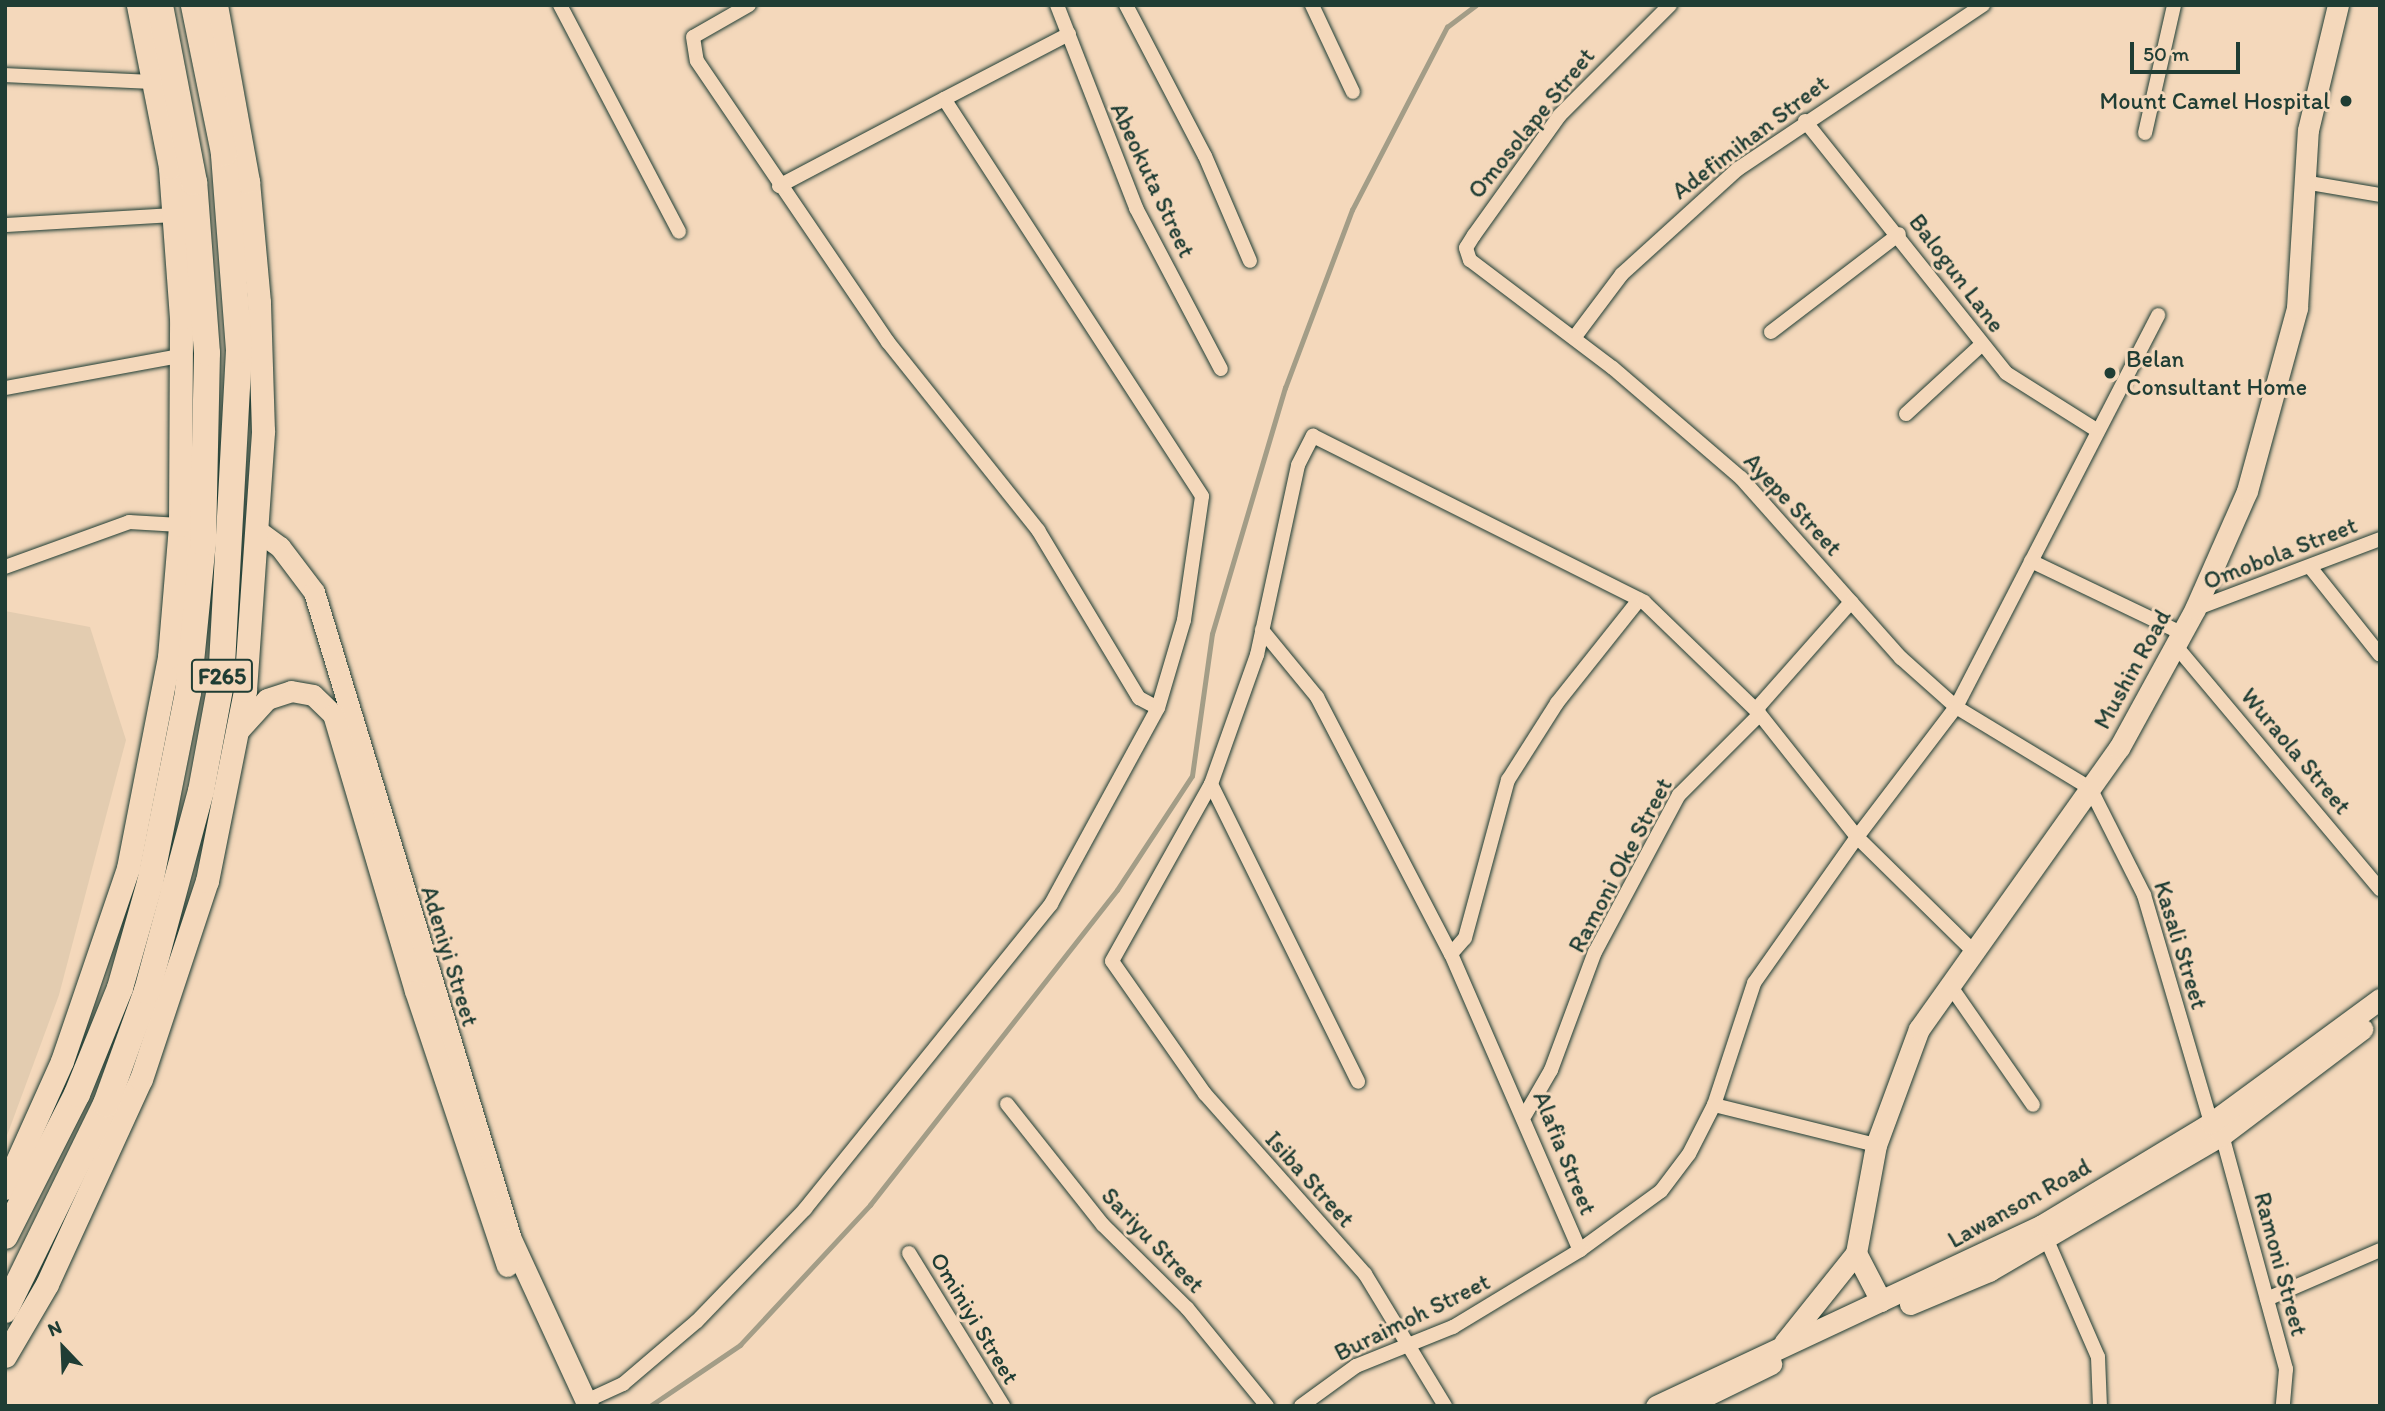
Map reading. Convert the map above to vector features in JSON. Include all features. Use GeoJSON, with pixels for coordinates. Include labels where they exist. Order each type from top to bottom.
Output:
{"type":"FeatureCollection","features":[{"type":"Feature","properties":{"kind":"highway","name":"F265"},"geometry":{"type":"LineString","coordinates":[[5,1236],[66,1118],[120,988],[150,883],[188,692],[203,543],[207,353],[194,182],[160,5]]}},
{"type":"Feature","properties":{"kind":"highway","name":"F265"},"geometry":{"type":"LineString","coordinates":[[5,1310],[106,1104],[147,991],[198,803],[221,684],[239,350],[224,153],[194,5]]}},
{"type":"Feature","properties":{"kind":"main road"},"geometry":{"type":"LineString","coordinates":[[5,1188],[62,1061],[128,868],[169,657],[180,525],[180,356],[175,215],[156,82],[138,5]]}},
{"type":"Feature","properties":{"kind":"main road"},"geometry":{"type":"LineString","coordinates":[[5,1356],[47,1284],[141,1079],[206,881],[238,731],[258,531],[259,302],[248,181],[216,5]]}},
{"type":"Feature","properties":{"kind":"main road","name":"Mushin Road"},"geometry":{"type":"LineString","coordinates":[[1856,1253],[1876,1145],[1919,1029],[1972,950],[2090,788],[2141,711],[2196,609],[2247,491],[2285,365],[2303,255],[2304,182],[2315,87],[2337,5]]}},
{"type":"Feature","properties":{"kind":"main road","name":"Adeniyi Street"},"geometry":{"type":"LineString","coordinates":[[258,531],[280,547],[314,592],[511,1240],[584,1405]]}},
{"type":"Feature","properties":{"kind":"main road","name":"Adeniyi Street"},"geometry":{"type":"LineString","coordinates":[[238,731],[267,699],[291,691],[313,695],[333,714],[497,1242],[534,1330],[584,1405]]}},
{"type":"Feature","properties":{"kind":"main road","name":"Lawanson Road"},"geometry":{"type":"LineString","coordinates":[[1656,1406],[1784,1343],[1881,1301],[2042,1225],[2216,1129],[2380,999]]}},
{"type":"Feature","properties":{"kind":"main road","name":"Lawanson Road"},"geometry":{"type":"LineString","coordinates":[[1685,1406],[1989,1271],[2046,1238],[2216,1129],[2380,1016]]}},
{"type":"Feature","properties":{"kind":"main road"},"geometry":{"type":"LineString","coordinates":[[1784,1343],[1856,1253],[1881,1301]]}},
{"type":"Feature","properties":{"kind":"street"},"geometry":{"type":"LineString","coordinates":[[560,5],[679,232]]}},
{"type":"Feature","properties":{"kind":"street"},"geometry":{"type":"LineString","coordinates":[[749,5],[700,32],[691,47],[779,186],[888,342],[1038,530],[1139,698],[1158,708]]}},
{"type":"Feature","properties":{"kind":"street","name":"Abeokuta Street"},"geometry":{"type":"LineString","coordinates":[[1057,5],[1136,208],[1221,369]]}},
{"type":"Feature","properties":{"kind":"street"},"geometry":{"type":"LineString","coordinates":[[1126,5],[1205,156],[1250,261]]}},
{"type":"Feature","properties":{"kind":"street"},"geometry":{"type":"LineString","coordinates":[[1312,5],[1353,92]]}},
{"type":"Feature","properties":{"kind":"street","name":"Omosolape Street"},"geometry":{"type":"LineString","coordinates":[[1466,248],[1560,115],[1670,5]]}},
{"type":"Feature","properties":{"kind":"street","name":"Adefimihan Street"},"geometry":{"type":"LineString","coordinates":[[1574,338],[1643,253],[1805,121],[1983,5]]}},
{"type":"Feature","properties":{"kind":"street"},"geometry":{"type":"LineString","coordinates":[[2145,133],[2174,5]]}},
{"type":"Feature","properties":{"kind":"street"},"geometry":{"type":"LineString","coordinates":[[779,186],[1069,34]]}},
{"type":"Feature","properties":{"kind":"street"},"geometry":{"type":"LineString","coordinates":[[5,75],[156,82]]}},
{"type":"Feature","properties":{"kind":"street"},"geometry":{"type":"LineString","coordinates":[[584,1405],[623,1384],[697,1321],[805,1209],[1051,904],[1158,708],[1184,620],[1202,496],[944,99]]}},
{"type":"Feature","properties":{"kind":"street","name":"Balogun Lane"},"geometry":{"type":"LineString","coordinates":[[1805,121],[1899,234],[2006,373],[2095,429]]}},
{"type":"Feature","properties":{"kind":"street"},"geometry":{"type":"LineString","coordinates":[[2304,182],[2380,195]]}},
{"type":"Feature","properties":{"kind":"street"},"geometry":{"type":"LineString","coordinates":[[5,225],[175,215]]}},
{"type":"Feature","properties":{"kind":"street"},"geometry":{"type":"LineString","coordinates":[[1771,332],[1899,234]]}},
{"type":"Feature","properties":{"kind":"street","name":"Ayepe Street"},"geometry":{"type":"LineString","coordinates":[[1466,248],[1470,260],[1574,338],[1741,478],[1851,602],[1956,707],[2090,788]]}},
{"type":"Feature","properties":{"kind":"street","name":"Alafia Street"},"geometry":{"type":"LineString","coordinates":[[1262,630],[1317,696],[1451,954],[1525,1115],[1580,1250],[1661,1191],[1714,1105],[1754,983],[1857,837],[1956,707],[2095,429],[2158,315]]}},
{"type":"Feature","properties":{"kind":"street"},"geometry":{"type":"LineString","coordinates":[[1906,414],[1982,344]]}},
{"type":"Feature","properties":{"kind":"street"},"geometry":{"type":"LineString","coordinates":[[5,388],[180,356]]}},
{"type":"Feature","properties":{"kind":"street"},"geometry":{"type":"LineString","coordinates":[[1357,1082],[1212,784],[1262,630],[1298,465],[1312,436],[1639,600],[1758,712],[1857,837],[1972,950]]}},
{"type":"Feature","properties":{"kind":"street"},"geometry":{"type":"LineString","coordinates":[[5,567],[129,522],[180,525]]}},
{"type":"Feature","properties":{"kind":"street","name":"Omobola Street"},"geometry":{"type":"LineString","coordinates":[[2196,609],[2380,539]]}},
{"type":"Feature","properties":{"kind":"street"},"geometry":{"type":"LineString","coordinates":[[2031,561],[2178,639]]}},
{"type":"Feature","properties":{"kind":"street"},"geometry":{"type":"LineString","coordinates":[[2310,567],[2380,655]]}},
{"type":"Feature","properties":{"kind":"street"},"geometry":{"type":"LineString","coordinates":[[1451,954],[1465,938],[1508,780],[1557,703],[1639,600]]}},
{"type":"Feature","properties":{"kind":"street","name":"Ramoni Oke Street"},"geometry":{"type":"LineString","coordinates":[[1525,1115],[1551,1070],[1595,952],[1679,795],[1758,712],[1851,602]]}},
{"type":"Feature","properties":{"kind":"street","name":"Wuraola Street"},"geometry":{"type":"LineString","coordinates":[[2178,639],[2380,889]]}},
{"type":"Feature","properties":{"kind":"street","name":"Isiba Street"},"geometry":{"type":"LineString","coordinates":[[1212,784],[1112,961],[1205,1094],[1365,1274],[1407,1349],[1445,1406]]}},
{"type":"Feature","properties":{"kind":"street","name":"Kasali Street"},"geometry":{"type":"LineString","coordinates":[[2090,788],[2144,895],[2216,1129]]}},
{"type":"Feature","properties":{"kind":"street"},"geometry":{"type":"LineString","coordinates":[[1949,984],[2034,1105]]}},
{"type":"Feature","properties":{"kind":"street","name":"Sariyu Street"},"geometry":{"type":"LineString","coordinates":[[1007,1104],[1103,1225],[1187,1308],[1267,1406]]}},
{"type":"Feature","properties":{"kind":"street"},"geometry":{"type":"LineString","coordinates":[[1714,1105],[1876,1145]]}},
{"type":"Feature","properties":{"kind":"street","name":"Ramoni Street"},"geometry":{"type":"LineString","coordinates":[[2216,1129],[2286,1369],[2283,1406]]}},
{"type":"Feature","properties":{"kind":"street"},"geometry":{"type":"LineString","coordinates":[[2046,1238],[2098,1357],[2100,1406]]}},
{"type":"Feature","properties":{"kind":"street","name":"Buraimoh Street"},"geometry":{"type":"LineString","coordinates":[[1301,1406],[1356,1366],[1407,1349],[1580,1250]]}},
{"type":"Feature","properties":{"kind":"street"},"geometry":{"type":"LineString","coordinates":[[2267,1299],[2380,1250]]}},
{"type":"Feature","properties":{"kind":"street","name":"Ominiyi Street"},"geometry":{"type":"LineString","coordinates":[[909,1253],[1003,1406]]}},
{"type":"Feature","properties":{"kind":"shaded area"},"geometry":{"type":"Polygon","coordinates":[[[5,611],[90,627],[126,740],[59,995],[5,1141],[5,611]]]}},
{"type":"Feature","properties":{"kind":"waterway"},"geometry":{"type":"LineString","coordinates":[[650,1406],[740,1345],[870,1205],[1117,890],[1192,776],[1212,634],[1285,388],[1352,210],[1447,27],[1476,5]]}},
{"type":"Feature","properties":{"kind":"place","name":"Mount Camel Hospital"},"geometry":{"type":"Point","coordinates":[2346,101]}},
{"type":"Feature","properties":{"kind":"place","name":"Belan Consultant Home"},"geometry":{"type":"Point","coordinates":[2110,373]}}]}
